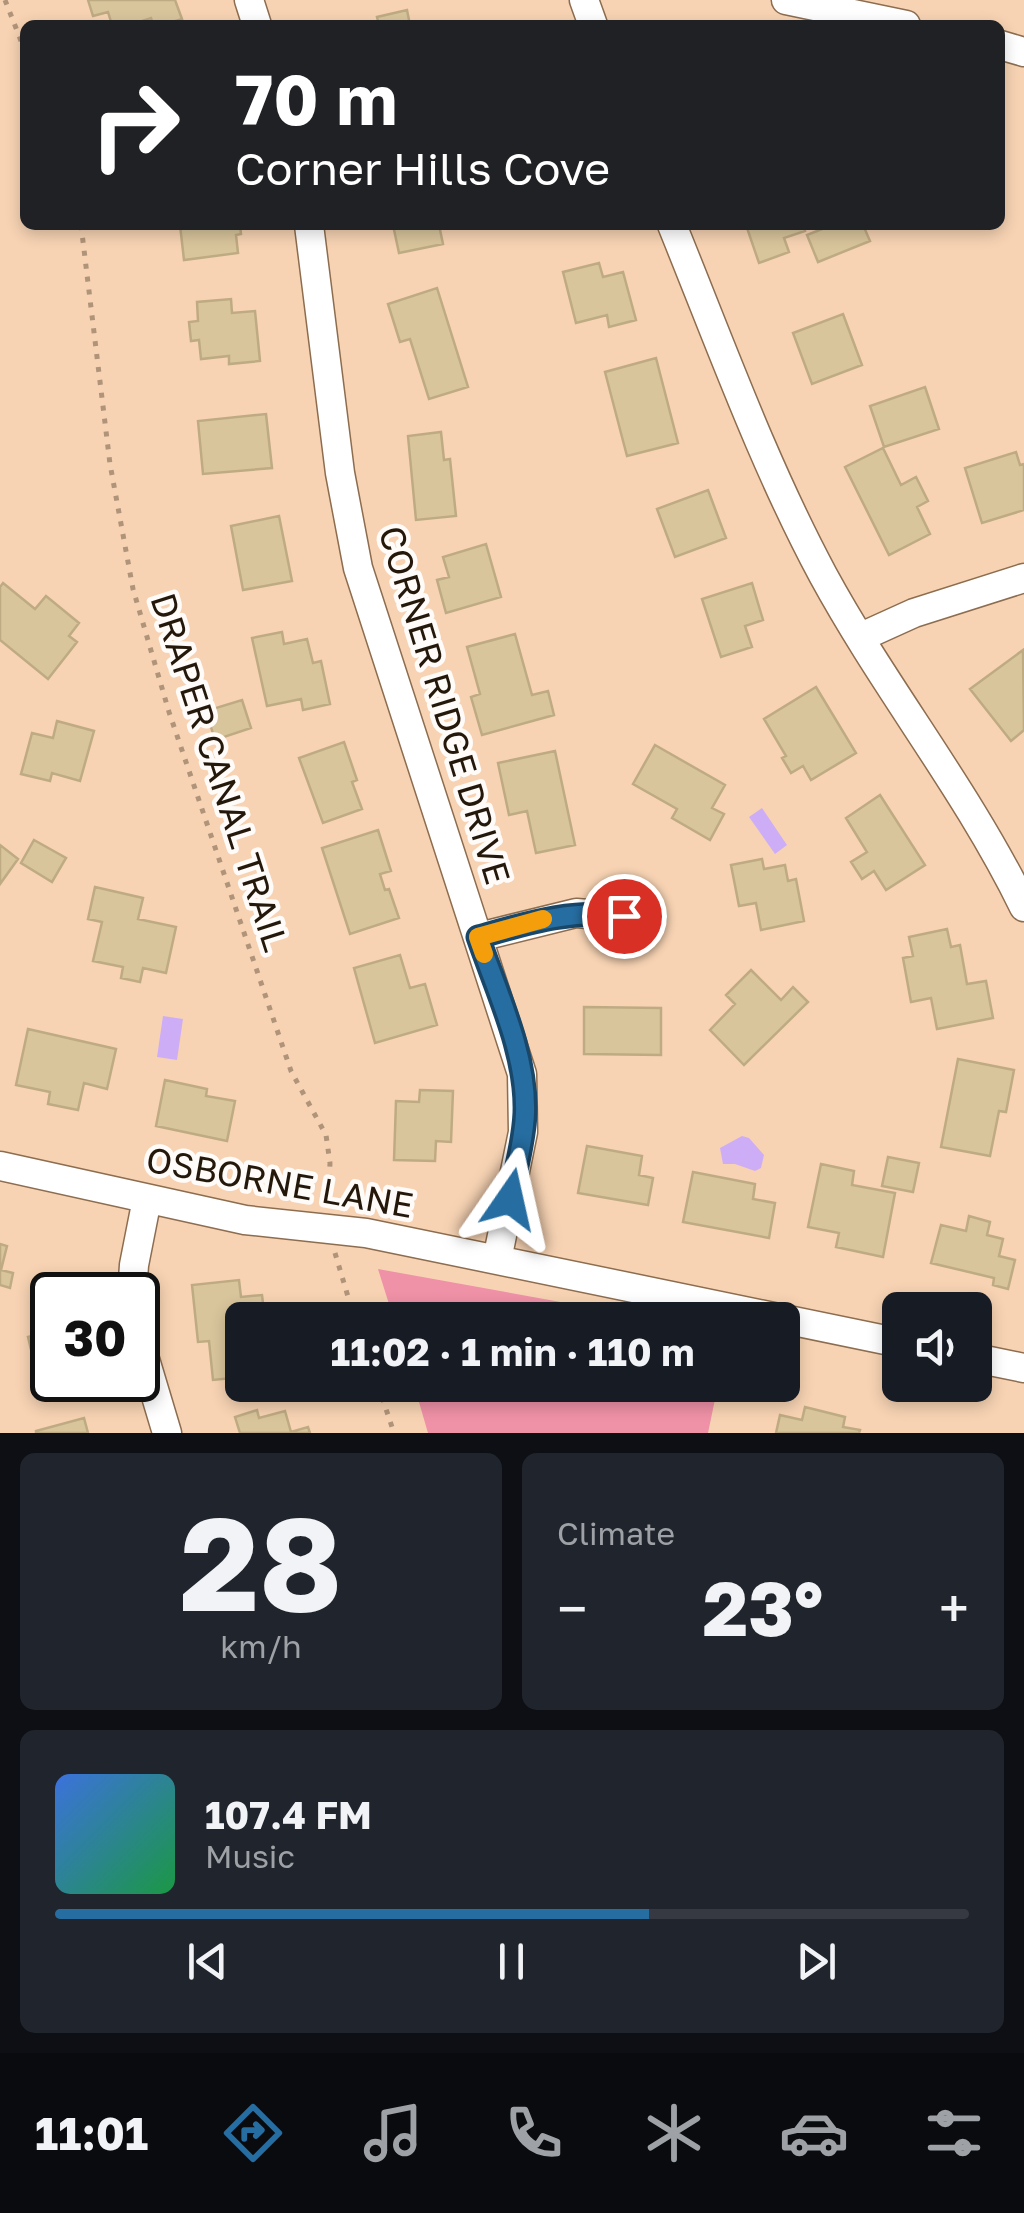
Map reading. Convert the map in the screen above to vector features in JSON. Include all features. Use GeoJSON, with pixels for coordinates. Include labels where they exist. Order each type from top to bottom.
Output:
{"type":"FeatureCollection","features":[{"type":"Feature","properties":{"kind":"street"},"geometry":{"type":"LineString","coordinates":[[786,0],[882,20]]}},
{"type":"Feature","properties":{"kind":"street","name":"CORNER RIDGE DRIVE"},"geometry":{"type":"LineString","coordinates":[[309,230],[340,472],[358,568],[517,1055],[524,1093],[523,1132],[497,1260]]}},
{"type":"Feature","properties":{"kind":"street"},"geometry":{"type":"LineString","coordinates":[[674,230],[792,513],[825,578],[977,818],[1024,907]]}},
{"type":"Feature","properties":{"kind":"street"},"geometry":{"type":"LineString","coordinates":[[862,637],[914,613],[1024,578]]}},
{"type":"Feature","properties":{"kind":"street"},"geometry":{"type":"LineString","coordinates":[[478,937],[576,913],[651,919]]}},
{"type":"Feature","properties":{"kind":"street","name":"OSBORNE LANE"},"geometry":{"type":"LineString","coordinates":[[0,1166],[245,1220],[330,1228],[882,1339]]}},
{"type":"Feature","properties":{"kind":"street"},"geometry":{"type":"LineString","coordinates":[[134,1272],[147,1199]]}},
{"type":"Feature","properties":{"kind":"street"},"geometry":{"type":"LineString","coordinates":[[992,1361],[1024,1368]]}},
{"type":"Feature","properties":{"kind":"street"},"geometry":{"type":"LineString","coordinates":[[158,1402],[167,1433]]}},
{"type":"Feature","properties":{"kind":"path"},"geometry":{"type":"LineString","coordinates":[[5,0],[20,38]]}},
{"type":"Feature","properties":{"kind":"path","name":"DRAPER CANAL TRAIL"},"geometry":{"type":"LineString","coordinates":[[82,230],[110,464],[133,589],[170,712],[291,1071],[330,1148],[330,1228],[349,1302]]}},
{"type":"Feature","properties":{"kind":"path"},"geometry":{"type":"LineString","coordinates":[[384,1402],[394,1433]]}},
{"type":"Feature","properties":{"kind":"shaded area"},"geometry":{"type":"Polygon","coordinates":[[[762,808],[787,845],[775,854],[749,817],[762,808]]]}},
{"type":"Feature","properties":{"kind":"shaded area"},"geometry":{"type":"Polygon","coordinates":[[[163,1016],[183,1019],[177,1060],[157,1057],[163,1016]]]}},
{"type":"Feature","properties":{"kind":"shaded area"},"geometry":{"type":"Polygon","coordinates":[[[742,1136],[749,1138],[764,1155],[761,1168],[755,1171],[723,1164],[720,1148],[742,1136]]]}},
{"type":"Feature","properties":{"kind":"shaded area"},"geometry":{"type":"Polygon","coordinates":[[[378,1269],[560,1302],[388,1302],[378,1269]]]}},
{"type":"Feature","properties":{"kind":"shaded area"},"geometry":{"type":"Polygon","coordinates":[[[419,1402],[714,1402],[708,1433],[428,1433],[419,1402]]]}},
{"type":"Feature","properties":{"kind":"building"},"geometry":{"type":"Polygon","coordinates":[[[88,0],[175,0],[182,19],[110,20],[108,12],[93,16],[88,0]]]}},
{"type":"Feature","properties":{"kind":"building"},"geometry":{"type":"Polygon","coordinates":[[[407,10],[409,20],[378,20],[377,17],[407,10]]]}},
{"type":"Feature","properties":{"kind":"building"},"geometry":{"type":"Polygon","coordinates":[[[181,230],[241,230],[241,234],[236,235],[238,253],[184,260],[181,230]]]}},
{"type":"Feature","properties":{"kind":"building"},"geometry":{"type":"Polygon","coordinates":[[[394,230],[440,230],[443,244],[399,253],[394,230]]]}},
{"type":"Feature","properties":{"kind":"building"},"geometry":{"type":"Polygon","coordinates":[[[748,230],[805,230],[784,238],[789,252],[759,263],[748,230]]]}},
{"type":"Feature","properties":{"kind":"building"},"geometry":{"type":"Polygon","coordinates":[[[820,230],[865,230],[870,241],[818,262],[807,235],[820,230]]]}},
{"type":"Feature","properties":{"kind":"building"},"geometry":{"type":"Polygon","coordinates":[[[599,263],[603,277],[623,272],[636,320],[609,327],[607,315],[576,323],[563,272],[599,263]]]}},
{"type":"Feature","properties":{"kind":"building"},"geometry":{"type":"Polygon","coordinates":[[[437,288],[468,387],[429,399],[410,339],[400,342],[388,304],[437,288]]]}},
{"type":"Feature","properties":{"kind":"building"},"geometry":{"type":"Polygon","coordinates":[[[231,299],[232,313],[255,311],[260,361],[229,364],[229,356],[201,359],[199,340],[191,341],[189,322],[198,321],[197,302],[231,299]]]}},
{"type":"Feature","properties":{"kind":"building"},"geometry":{"type":"Polygon","coordinates":[[[843,314],[862,365],[812,384],[793,333],[843,314]]]}},
{"type":"Feature","properties":{"kind":"building"},"geometry":{"type":"Polygon","coordinates":[[[656,358],[678,443],[627,456],[605,372],[656,358]]]}},
{"type":"Feature","properties":{"kind":"building"},"geometry":{"type":"Polygon","coordinates":[[[925,387],[939,429],[884,447],[870,406],[925,387]]]}},
{"type":"Feature","properties":{"kind":"building"},"geometry":{"type":"Polygon","coordinates":[[[266,414],[272,468],[203,474],[198,421],[266,414]]]}},
{"type":"Feature","properties":{"kind":"building"},"geometry":{"type":"Polygon","coordinates":[[[441,432],[444,460],[450,459],[456,516],[416,520],[408,436],[441,432]]]}},
{"type":"Feature","properties":{"kind":"building"},"geometry":{"type":"Polygon","coordinates":[[[883,448],[901,485],[916,477],[928,501],[917,507],[930,534],[889,555],[845,467],[883,448]]]}},
{"type":"Feature","properties":{"kind":"building"},"geometry":{"type":"Polygon","coordinates":[[[1016,452],[1020,465],[1024,464],[1024,510],[982,523],[965,468],[1016,452]]]}},
{"type":"Feature","properties":{"kind":"building"},"geometry":{"type":"Polygon","coordinates":[[[708,490],[726,538],[675,557],[657,509],[708,490]]]}},
{"type":"Feature","properties":{"kind":"building"},"geometry":{"type":"Polygon","coordinates":[[[279,516],[292,581],[243,590],[231,526],[279,516]]]}},
{"type":"Feature","properties":{"kind":"building"},"geometry":{"type":"Polygon","coordinates":[[[486,544],[501,597],[446,613],[437,580],[449,577],[443,557],[486,544]]]}},
{"type":"Feature","properties":{"kind":"building"},"geometry":{"type":"Polygon","coordinates":[[[3,583],[35,609],[46,596],[79,623],[69,636],[77,642],[48,679],[0,640],[3,583]]]}},
{"type":"Feature","properties":{"kind":"building"},"geometry":{"type":"Polygon","coordinates":[[[752,583],[763,620],[745,626],[752,647],[721,657],[702,599],[752,583]]]}},
{"type":"Feature","properties":{"kind":"building"},"geometry":{"type":"Polygon","coordinates":[[[282,632],[284,644],[307,639],[313,663],[321,661],[330,704],[303,710],[301,699],[267,706],[252,638],[282,632]]]}},
{"type":"Feature","properties":{"kind":"building"},"geometry":{"type":"Polygon","coordinates":[[[515,634],[532,695],[548,691],[554,715],[482,735],[471,697],[480,694],[467,647],[515,634]]]}},
{"type":"Feature","properties":{"kind":"building"},"geometry":{"type":"Polygon","coordinates":[[[1023,650],[1024,730],[1011,741],[970,689],[1023,650]]]}},
{"type":"Feature","properties":{"kind":"building"},"geometry":{"type":"Polygon","coordinates":[[[816,687],[856,753],[811,780],[803,766],[791,773],[782,758],[786,756],[764,719],[816,687]]]}},
{"type":"Feature","properties":{"kind":"building"},"geometry":{"type":"Polygon","coordinates":[[[242,700],[251,728],[215,740],[206,711],[242,700]]]}},
{"type":"Feature","properties":{"kind":"building"},"geometry":{"type":"Polygon","coordinates":[[[57,721],[94,731],[80,781],[52,773],[50,781],[21,774],[32,733],[53,738],[57,721]]]}},
{"type":"Feature","properties":{"kind":"building"},"geometry":{"type":"Polygon","coordinates":[[[344,742],[362,809],[323,823],[299,758],[344,742]]]}},
{"type":"Feature","properties":{"kind":"building"},"geometry":{"type":"Polygon","coordinates":[[[655,745],[725,785],[712,808],[724,814],[710,840],[672,818],[677,809],[633,784],[655,745]]]}},
{"type":"Feature","properties":{"kind":"building"},"geometry":{"type":"Polygon","coordinates":[[[555,751],[575,845],[536,853],[527,811],[509,815],[498,763],[555,751]]]}},
{"type":"Feature","properties":{"kind":"building"},"geometry":{"type":"Polygon","coordinates":[[[880,795],[925,865],[886,890],[874,871],[862,879],[851,862],[867,852],[846,818],[880,795]]]}},
{"type":"Feature","properties":{"kind":"building"},"geometry":{"type":"Polygon","coordinates":[[[378,830],[391,871],[380,874],[399,918],[350,934],[322,848],[378,830]]]}},
{"type":"Feature","properties":{"kind":"building"},"geometry":{"type":"Polygon","coordinates":[[[34,840],[66,858],[52,882],[21,863],[34,840]]]}},
{"type":"Feature","properties":{"kind":"building"},"geometry":{"type":"Polygon","coordinates":[[[0,845],[18,859],[0,884],[0,845]]]}},
{"type":"Feature","properties":{"kind":"building"},"geometry":{"type":"Polygon","coordinates":[[[762,859],[764,869],[785,865],[788,881],[796,879],[804,921],[761,930],[756,903],[739,906],[731,865],[762,859]]]}},
{"type":"Feature","properties":{"kind":"building"},"geometry":{"type":"Polygon","coordinates":[[[95,887],[143,898],[138,919],[176,927],[166,973],[143,968],[140,982],[121,978],[123,967],[93,961],[102,922],[88,919],[95,887]]]}},
{"type":"Feature","properties":{"kind":"building"},"geometry":{"type":"Polygon","coordinates":[[[947,929],[951,947],[960,945],[967,984],[986,981],[993,1018],[937,1029],[931,998],[911,1002],[903,958],[913,956],[909,937],[947,929]]]}},
{"type":"Feature","properties":{"kind":"building"},"geometry":{"type":"Polygon","coordinates":[[[400,955],[410,988],[425,984],[437,1025],[375,1043],[354,968],[400,955]]]}},
{"type":"Feature","properties":{"kind":"building"},"geometry":{"type":"Polygon","coordinates":[[[751,970],[781,1000],[793,987],[808,1002],[744,1065],[710,1030],[735,1004],[726,995],[751,970]]]}},
{"type":"Feature","properties":{"kind":"building"},"geometry":{"type":"Polygon","coordinates":[[[584,1007],[661,1008],[661,1055],[584,1054],[584,1007]]]}},
{"type":"Feature","properties":{"kind":"building"},"geometry":{"type":"Polygon","coordinates":[[[28,1029],[116,1049],[107,1089],[84,1083],[78,1110],[48,1104],[50,1092],[16,1085],[28,1029]]]}},
{"type":"Feature","properties":{"kind":"building"},"geometry":{"type":"Polygon","coordinates":[[[958,1059],[1014,1070],[1006,1112],[999,1111],[990,1156],[941,1147],[958,1059]]]}},
{"type":"Feature","properties":{"kind":"building"},"geometry":{"type":"Polygon","coordinates":[[[165,1080],[207,1089],[206,1096],[235,1101],[227,1141],[156,1126],[165,1080]]]}},
{"type":"Feature","properties":{"kind":"building"},"geometry":{"type":"Polygon","coordinates":[[[420,1090],[453,1091],[451,1142],[436,1141],[435,1161],[394,1160],[396,1101],[419,1102],[420,1090]]]}},
{"type":"Feature","properties":{"kind":"building"},"geometry":{"type":"Polygon","coordinates":[[[587,1146],[642,1156],[639,1175],[653,1178],[648,1205],[578,1193],[587,1146]]]}},
{"type":"Feature","properties":{"kind":"building"},"geometry":{"type":"Polygon","coordinates":[[[888,1157],[919,1163],[913,1192],[882,1186],[888,1157]]]}},
{"type":"Feature","properties":{"kind":"building"},"geometry":{"type":"Polygon","coordinates":[[[821,1164],[854,1171],[852,1185],[895,1193],[883,1257],[836,1247],[839,1233],[808,1227],[821,1164]]]}},
{"type":"Feature","properties":{"kind":"building"},"geometry":{"type":"Polygon","coordinates":[[[693,1172],[755,1184],[753,1199],[775,1203],[769,1238],[683,1222],[693,1172]]]}},
{"type":"Feature","properties":{"kind":"building"},"geometry":{"type":"Polygon","coordinates":[[[969,1216],[990,1222],[987,1235],[1003,1239],[999,1256],[1015,1260],[1008,1289],[993,1285],[994,1278],[931,1263],[941,1225],[966,1231],[969,1216]]]}},
{"type":"Feature","properties":{"kind":"building"},"geometry":{"type":"Polygon","coordinates":[[[0,1244],[7,1246],[1,1270],[13,1273],[10,1288],[0,1285],[0,1244]]]}},
{"type":"Feature","properties":{"kind":"building"},"geometry":{"type":"Polygon","coordinates":[[[239,1280],[241,1297],[262,1295],[263,1302],[225,1302],[225,1379],[213,1380],[209,1341],[198,1342],[192,1285],[239,1280]]]}},
{"type":"Feature","properties":{"kind":"building"},"geometry":{"type":"Polygon","coordinates":[[[805,1407],[845,1417],[843,1427],[860,1430],[859,1433],[776,1433],[780,1415],[802,1420],[805,1407]]]}},
{"type":"Feature","properties":{"kind":"building"},"geometry":{"type":"Polygon","coordinates":[[[257,1410],[259,1418],[285,1411],[291,1432],[308,1427],[310,1433],[240,1433],[235,1417],[257,1410]]]}},
{"type":"Feature","properties":{"kind":"building"},"geometry":{"type":"Polygon","coordinates":[[[84,1418],[88,1433],[36,1433],[36,1431],[84,1418]]]}},
{"type":"Feature","properties":{"kind":"slow traffic"},"geometry":{"type":"LineString","coordinates":[[484,954],[478,937],[543,919]]}},
{"type":"Feature","properties":{"kind":"route"},"geometry":{"type":"LineString","coordinates":[[510,1199],[525,1113],[522,1074],[478,937],[576,913],[624,916]]}}]}
